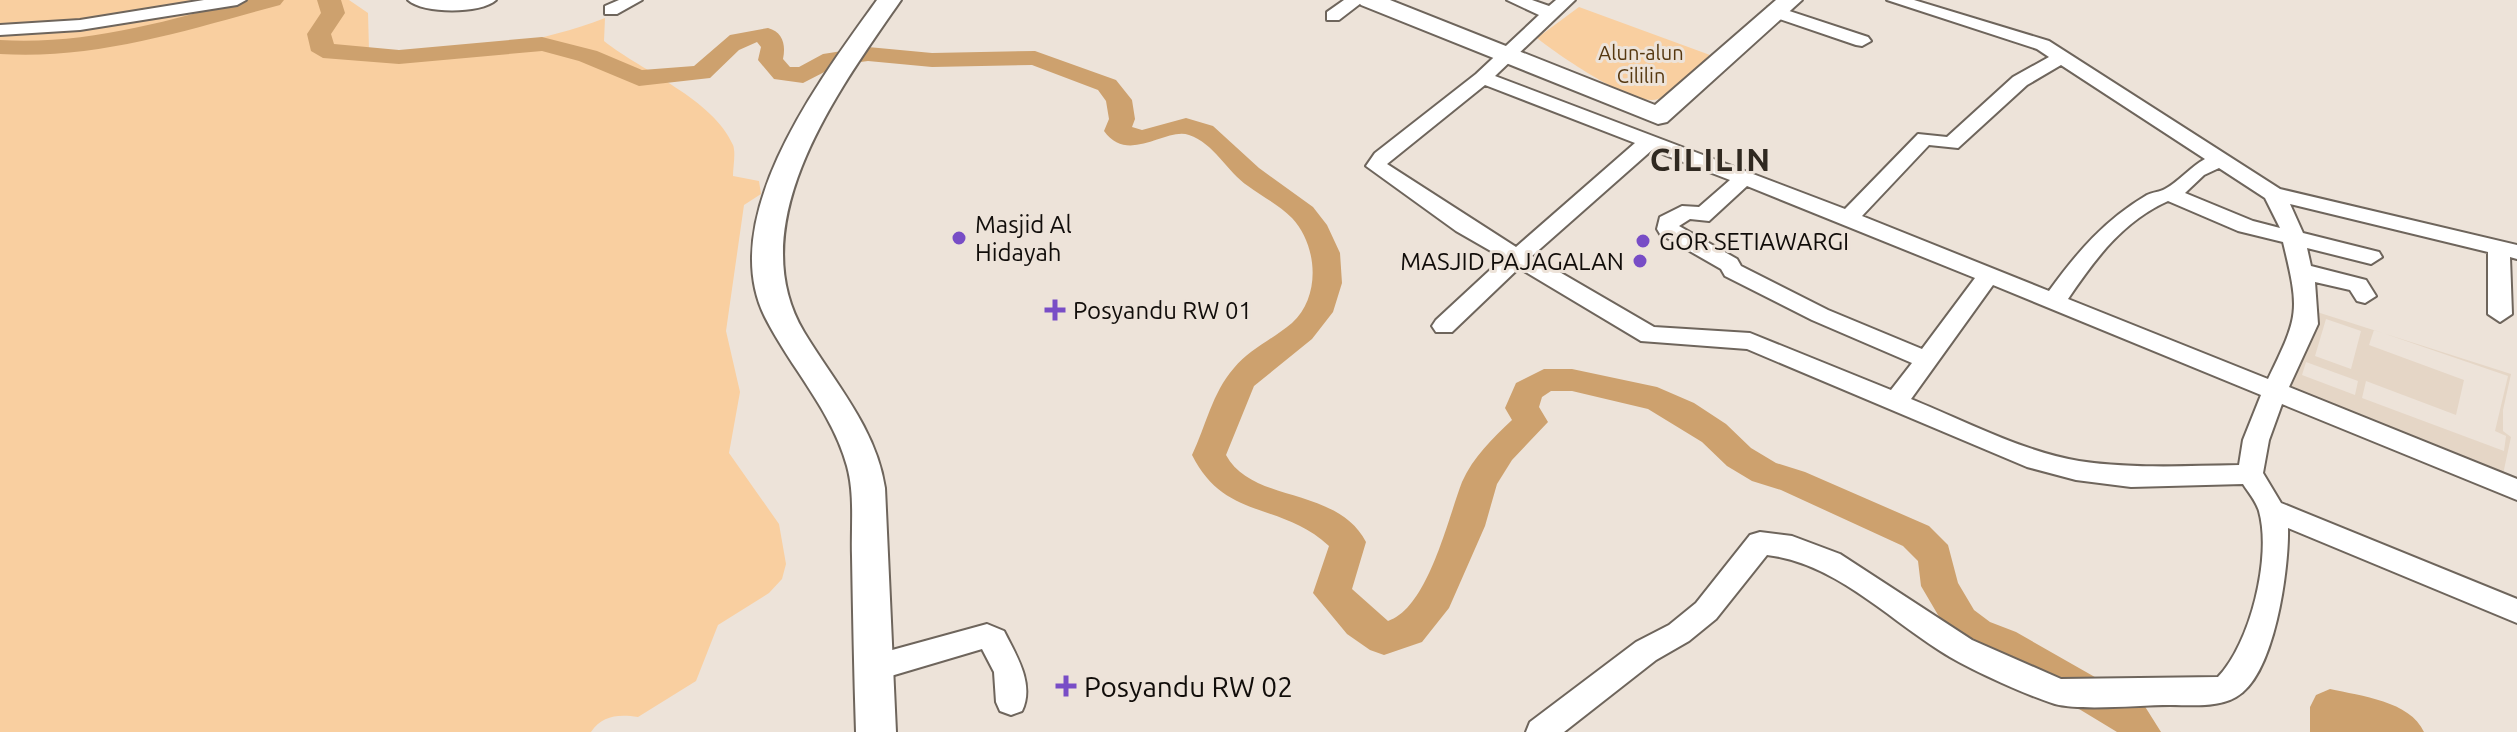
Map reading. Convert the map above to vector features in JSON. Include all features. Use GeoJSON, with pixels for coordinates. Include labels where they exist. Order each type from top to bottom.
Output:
{"type":"FeatureCollection","features":[{"type":"Feature","properties":{"kind":"main road"},"geometry":{"type":"LineString","coordinates":[[876,732],[864,466],[836,408],[809,371],[778,312],[769,285],[769,244],[788,164],[843,64],[889,0]]}},
{"type":"Feature","properties":{"kind":"main road"},"geometry":{"type":"LineString","coordinates":[[1369,0],[1658,116],[1782,6]]}},
{"type":"Feature","properties":{"kind":"street"},"geometry":{"type":"LineString","coordinates":[[0,30],[80,25],[237,0]]}},
{"type":"Feature","properties":{"kind":"street"},"geometry":{"type":"LineString","coordinates":[[417,0],[445,6],[487,0]]}},
{"type":"Feature","properties":{"kind":"street"},"geometry":{"type":"LineString","coordinates":[[611,10],[633,0]]}},
{"type":"Feature","properties":{"kind":"street"},"geometry":{"type":"LineString","coordinates":[[1333,16],[1356,0]]}},
{"type":"Feature","properties":{"kind":"street"},"geometry":{"type":"LineString","coordinates":[[1516,0],[1551,13]]}},
{"type":"Feature","properties":{"kind":"street"},"geometry":{"type":"LineString","coordinates":[[1566,0],[1503,55],[1483,78],[1382,157],[1376,166],[1518,258],[1649,335],[1750,341],[2027,457],[2076,470],[2131,477],[2250,474]]}},
{"type":"Feature","properties":{"kind":"street"},"geometry":{"type":"LineString","coordinates":[[1896,0],[2031,40],[2273,194],[2508,250],[2500,314]]}},
{"type":"Feature","properties":{"kind":"street"},"geometry":{"type":"LineString","coordinates":[[1782,6],[1862,41]]}},
{"type":"Feature","properties":{"kind":"street"},"geometry":{"type":"LineString","coordinates":[[1848,218],[1925,138],[1951,144],[2020,81],[2062,57]]}},
{"type":"Feature","properties":{"kind":"street"},"geometry":{"type":"LineString","coordinates":[[1483,78],[1848,218],[2517,490]]}},
{"type":"Feature","properties":{"kind":"street"},"geometry":{"type":"LineString","coordinates":[[1444,326],[1643,139],[1658,116]]}},
{"type":"Feature","properties":{"kind":"street"},"geometry":{"type":"LineString","coordinates":[[2171,195],[2197,171],[2220,160]]}},
{"type":"Feature","properties":{"kind":"street"},"geometry":{"type":"LineString","coordinates":[[1744,178],[1701,216],[1690,211],[1668,222],[1668,229],[1729,264],[1733,271],[1831,320],[1925,359]]}},
{"type":"Feature","properties":{"kind":"street"},"geometry":{"type":"LineString","coordinates":[[1541,732],[1646,651],[1679,633],[1706,611],[1760,543],[1792,547],[1830,562],[1962,649],[2059,692],[2204,692],[2226,689],[2242,671],[2271,585],[2275,527],[2272,510],[2250,474],[2256,440],[2306,324],[2307,294],[2294,239],[2289,220],[2273,194]]}},
{"type":"Feature","properties":{"kind":"street"},"geometry":{"type":"LineString","coordinates":[[2053,303],[2105,233],[2159,195],[2171,195],[2226,220],[2371,257]]}},
{"type":"Feature","properties":{"kind":"street"},"geometry":{"type":"LineString","coordinates":[[2301,271],[2358,285],[2365,296]]}},
{"type":"Feature","properties":{"kind":"street"},"geometry":{"type":"LineString","coordinates":[[1895,403],[1988,276]]}},
{"type":"Feature","properties":{"kind":"street"},"geometry":{"type":"LineString","coordinates":[[2272,510],[2517,611]]}},
{"type":"Feature","properties":{"kind":"street"},"geometry":{"type":"LineString","coordinates":[[874,668],[987,636],[994,640],[1000,660],[1008,666],[1011,702]]}},
{"type":"Feature","properties":{"kind":"shaded area"},"geometry":{"type":"Polygon","coordinates":[[[2317,312],[2374,330],[2369,345],[2464,380],[2456,415],[2366,381],[2362,398],[2504,451],[2506,436],[2495,431],[2508,376],[2383,333],[2511,374],[2503,410],[2503,431],[2511,437],[2502,479],[2282,391],[2317,312]],[[2326,319],[2315,356],[2351,369],[2361,331],[2326,319]],[[2306,362],[2302,375],[2355,395],[2358,381],[2306,362]]]}},
{"type":"Feature","properties":{"kind":"green space"},"geometry":{"type":"Polygon","coordinates":[[[0,0],[349,0],[368,13],[369,50],[399,52],[488,47],[547,36],[605,18],[604,41],[676,87],[710,114],[733,145],[733,176],[759,181],[761,194],[744,205],[726,331],[740,392],[729,453],[779,524],[786,564],[782,579],[769,593],[718,625],[696,681],[638,717],[612,717],[600,722],[591,732],[0,732],[0,0]]]}},
{"type":"Feature","properties":{"kind":"green space","name":"Alun-alun Cililin"},"geometry":{"type":"Polygon","coordinates":[[[1579,7],[1710,55],[1665,96],[1647,100],[1632,96],[1596,78],[1537,38],[1579,7]]]}},
{"type":"Feature","properties":{"kind":"waterway"},"geometry":{"type":"LineString","coordinates":[[0,47],[48,50],[124,40],[272,0]]}},
{"type":"Feature","properties":{"kind":"waterway"},"geometry":{"type":"LineString","coordinates":[[329,0],[333,13],[319,34],[323,51],[399,57],[542,44],[588,56],[639,78],[701,73],[739,40],[768,35],[773,47],[770,60],[783,74],[803,75],[832,59],[868,54],[932,60],[1035,58],[1107,85],[1119,100],[1122,119],[1117,131],[1140,138],[1186,125],[1203,131],[1258,181],[1298,208],[1320,238],[1325,253],[1327,283],[1318,312],[1309,324],[1243,378],[1232,396],[1209,455],[1227,481],[1256,496],[1319,518],[1348,542],[1332,593],[1360,623],[1384,639],[1408,631],[1430,608],[1467,526],[1480,482],[1500,451],[1531,422],[1522,408],[1528,391],[1544,380],[1572,380],[1657,399],[1682,411],[1714,433],[1739,457],[1764,472],[1793,481],[1916,536],[1935,555],[1940,586],[1961,621],[1976,633],[2002,643],[2130,718],[2141,732]]}},
{"type":"Feature","properties":{"kind":"waterway"},"geometry":{"type":"LineString","coordinates":[[2330,732],[2330,707],[2374,717],[2404,732]]}},
{"type":"Feature","properties":{"kind":"place","name":"Masjid Al Hidayah"},"geometry":{"type":"Point","coordinates":[959,238]}},
{"type":"Feature","properties":{"kind":"place","name":"GOR SETIAWARGI"},"geometry":{"type":"Point","coordinates":[1643,241]}},
{"type":"Feature","properties":{"kind":"place","name":"MASJID PAJAGALAN"},"geometry":{"type":"Point","coordinates":[1640,261]}},
{"type":"Feature","properties":{"kind":"place","name":"Posyandu RW 01"},"geometry":{"type":"Point","coordinates":[1055,310]}},
{"type":"Feature","properties":{"kind":"place","name":"Posyandu RW 02"},"geometry":{"type":"Point","coordinates":[1066,686]}},
{"type":"Feature","properties":{"kind":"district","name":"CILILIN"},"geometry":{"type":"Point","coordinates":[1711,159]}}]}
